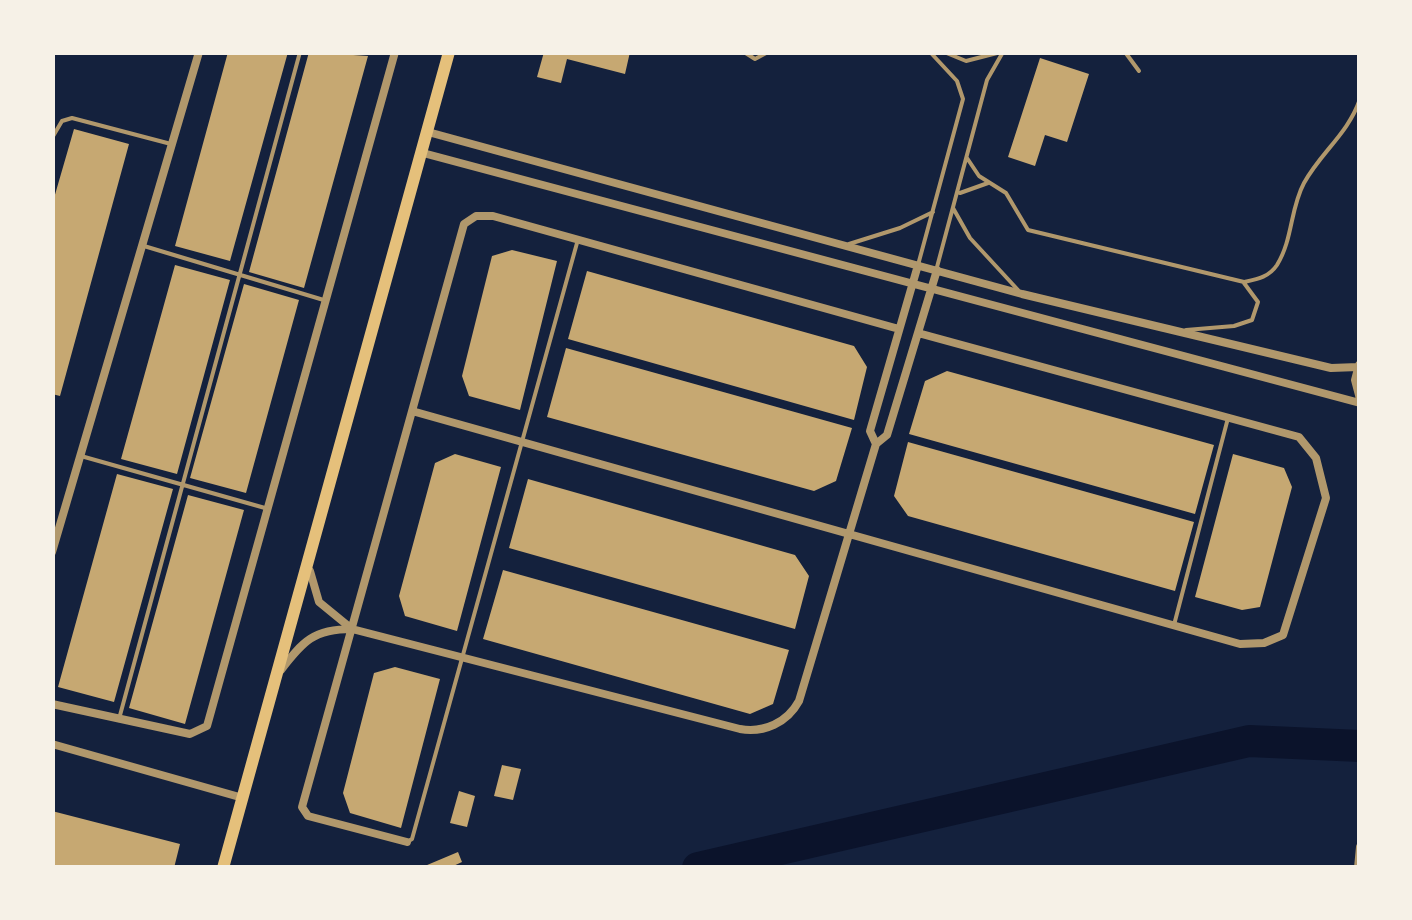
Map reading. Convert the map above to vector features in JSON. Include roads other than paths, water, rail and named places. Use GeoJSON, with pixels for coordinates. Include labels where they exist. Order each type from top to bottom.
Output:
{"type":"FeatureCollection","features":[{"type":"Feature","properties":{"kind":"main road"},"geometry":{"type":"LineString","coordinates":[[223,868],[449,52]]}},
{"type":"Feature","properties":{"kind":"street"},"geometry":{"type":"LineString","coordinates":[[52,552],[199,52]]}},
{"type":"Feature","properties":{"kind":"street"},"geometry":{"type":"LineString","coordinates":[[52,704],[190,734],[207,726],[395,52]]}},
{"type":"Feature","properties":{"kind":"street"},"geometry":{"type":"LineString","coordinates":[[422,154],[1360,401],[1355,380],[1359,366],[1331,368],[1022,294],[428,132]]}},
{"type":"Feature","properties":{"kind":"street"},"geometry":{"type":"LineString","coordinates":[[407,842],[308,816],[302,808],[464,224],[476,216],[492,216],[900,328]]}},
{"type":"Feature","properties":{"kind":"street"},"geometry":{"type":"LineString","coordinates":[[876,444],[870,431],[918,265]]}},
{"type":"Feature","properties":{"kind":"street"},"geometry":{"type":"LineString","coordinates":[[277,675],[308,636],[322,629],[352,629],[740,729],[769,727],[784,720],[799,701],[876,444],[886,436],[936,270]]}},
{"type":"Feature","properties":{"kind":"street"},"geometry":{"type":"LineString","coordinates":[[412,410],[1240,644],[1264,643],[1283,635],[1326,498],[1316,458],[1299,437],[918,334]]}},
{"type":"Feature","properties":{"kind":"street"},"geometry":{"type":"LineString","coordinates":[[309,561],[311,587],[319,602],[352,629]]}},
{"type":"Feature","properties":{"kind":"street"},"geometry":{"type":"LineString","coordinates":[[52,744],[243,798]]}},
{"type":"Feature","properties":{"kind":"street"},"geometry":{"type":"LineString","coordinates":[[1358,868],[1360,847]]}},
{"type":"Feature","properties":{"kind":"lane"},"geometry":{"type":"LineString","coordinates":[[119,718],[300,52]]}},
{"type":"Feature","properties":{"kind":"lane"},"geometry":{"type":"LineString","coordinates":[[744,52],[755,58],[768,52]]}},
{"type":"Feature","properties":{"kind":"lane"},"geometry":{"type":"LineString","coordinates":[[918,265],[963,99],[957,81],[930,52]]}},
{"type":"Feature","properties":{"kind":"lane"},"geometry":{"type":"LineString","coordinates":[[944,52],[966,61],[1002,52]]}},
{"type":"Feature","properties":{"kind":"lane"},"geometry":{"type":"LineString","coordinates":[[936,270],[988,80],[1002,52]]}},
{"type":"Feature","properties":{"kind":"lane"},"geometry":{"type":"LineString","coordinates":[[1125,52],[1139,71]]}},
{"type":"Feature","properties":{"kind":"lane"},"geometry":{"type":"LineString","coordinates":[[967,158],[988,183],[1006,193],[1028,230],[1244,282],[1266,276],[1276,266],[1290,236],[1303,184],[1337,144],[1360,99]]}},
{"type":"Feature","properties":{"kind":"lane"},"geometry":{"type":"LineString","coordinates":[[52,138],[62,121],[72,118],[172,144]]}},
{"type":"Feature","properties":{"kind":"lane"},"geometry":{"type":"LineString","coordinates":[[957,195],[988,183]]}},
{"type":"Feature","properties":{"kind":"lane"},"geometry":{"type":"LineString","coordinates":[[953,208],[970,238],[1022,294]]}},
{"type":"Feature","properties":{"kind":"lane"},"geometry":{"type":"LineString","coordinates":[[845,245],[900,228],[932,212]]}},
{"type":"Feature","properties":{"kind":"lane"},"geometry":{"type":"LineString","coordinates":[[407,842],[412,839],[525,442],[578,238]]}},
{"type":"Feature","properties":{"kind":"lane"},"geometry":{"type":"LineString","coordinates":[[142,245],[327,300]]}},
{"type":"Feature","properties":{"kind":"lane"},"geometry":{"type":"LineString","coordinates":[[1176,331],[1234,326],[1252,320],[1258,302],[1244,282]]}},
{"type":"Feature","properties":{"kind":"lane"},"geometry":{"type":"LineString","coordinates":[[1174,625],[1228,418]]}},
{"type":"Feature","properties":{"kind":"lane"},"geometry":{"type":"LineString","coordinates":[[80,456],[269,509]]}},
{"type":"Feature","properties":{"kind":"waterway"},"geometry":{"type":"LineString","coordinates":[[698,868],[1249,741],[1360,746]]}}]}
